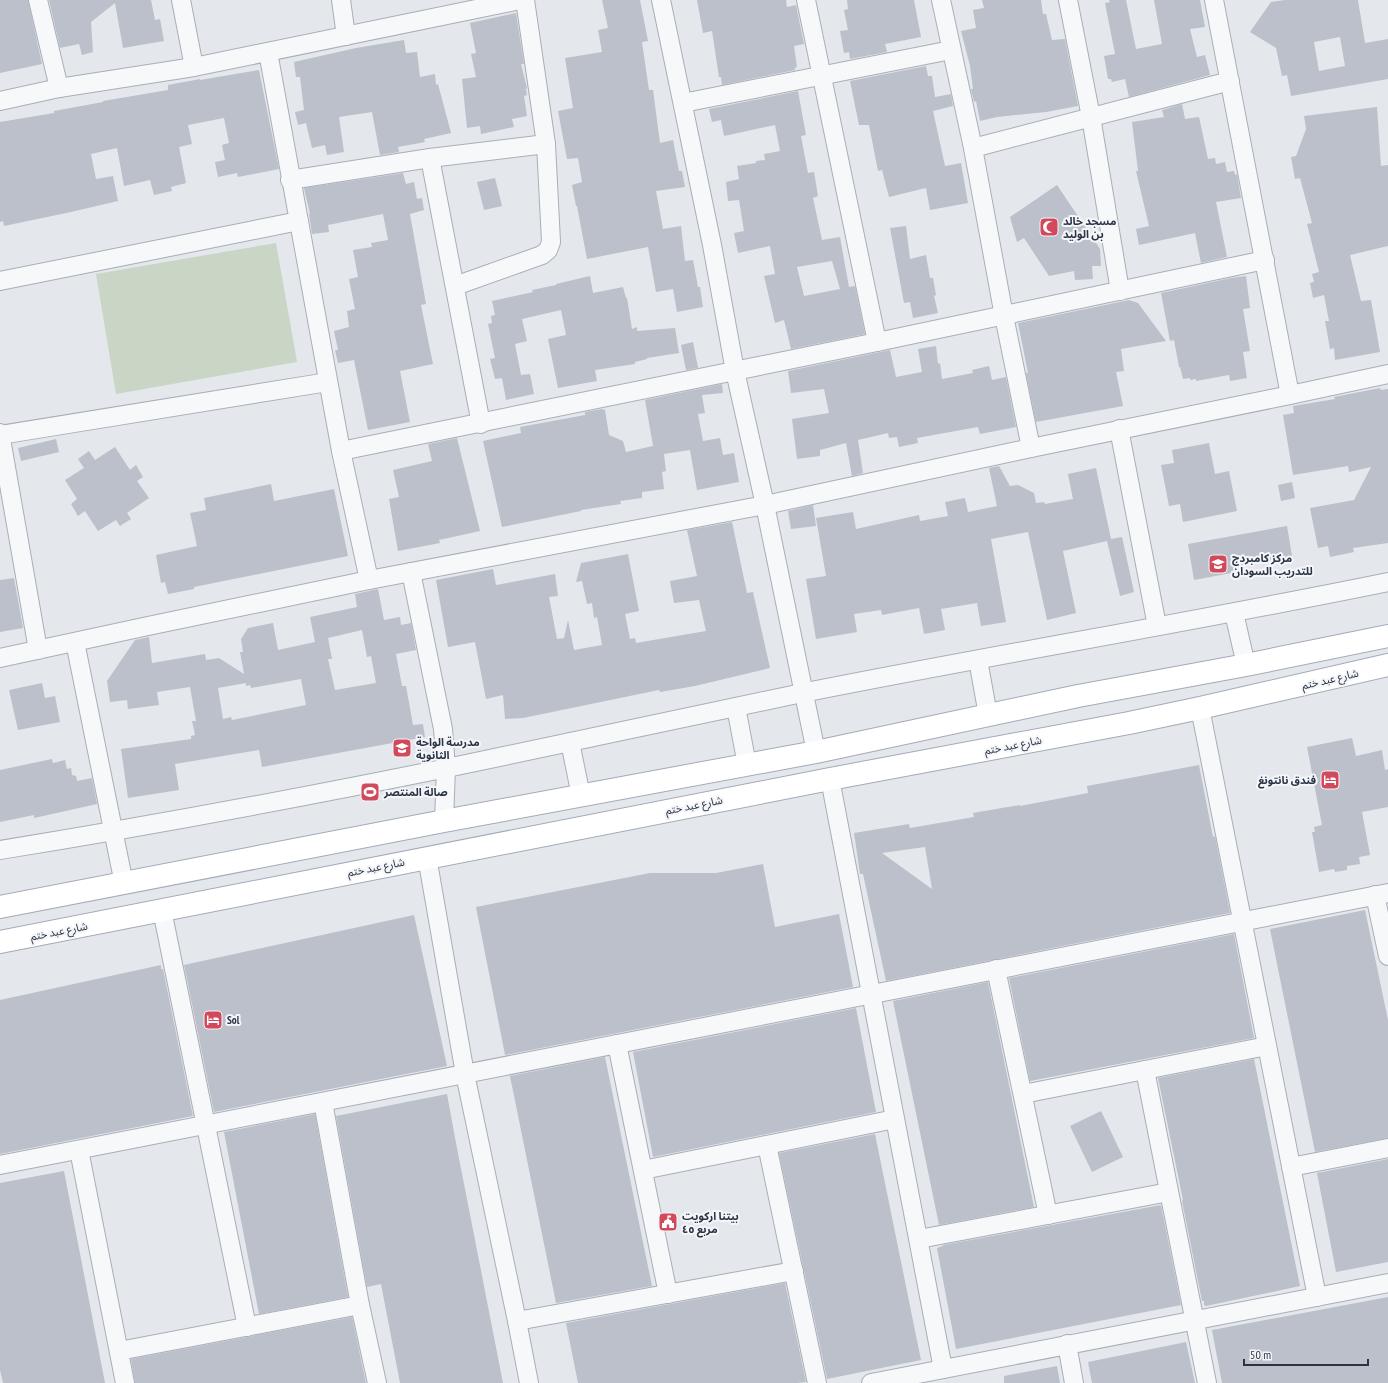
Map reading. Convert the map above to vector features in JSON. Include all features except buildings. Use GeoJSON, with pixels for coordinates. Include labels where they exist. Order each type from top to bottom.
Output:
{"type":"FeatureCollection","features":[{"type":"Feature","properties":{"kind":"main road"},"geometry":{"type":"LineString","coordinates":[[0,907],[444,821],[816,752],[988,715],[1246,666],[1388,636]]}},
{"type":"Feature","properties":{"kind":"main road","name":"شارع عبد ختم"},"geometry":{"type":"LineString","coordinates":[[0,942],[830,778],[1132,722],[1388,665]]}},
{"type":"Feature","properties":{"kind":"main road"},"geometry":{"type":"LineString","coordinates":[[1126,688],[1132,722]]}},
{"type":"Feature","properties":{"kind":"main road"},"geometry":{"type":"LineString","coordinates":[[1053,702],[1058,736]]}},
{"type":"Feature","properties":{"kind":"street"},"geometry":{"type":"LineString","coordinates":[[38,0],[59,88]]}},
{"type":"Feature","properties":{"kind":"street"},"geometry":{"type":"LineString","coordinates":[[181,0],[194,67]]}},
{"type":"Feature","properties":{"kind":"street"},"geometry":{"type":"LineString","coordinates":[[341,0],[346,36]]}},
{"type":"Feature","properties":{"kind":"street"},"geometry":{"type":"LineString","coordinates":[[455,286],[542,255],[548,250],[551,242],[546,144],[525,0]]}},
{"type":"Feature","properties":{"kind":"street"},"geometry":{"type":"LineString","coordinates":[[661,0],[712,245],[736,372],[816,752]]}},
{"type":"Feature","properties":{"kind":"street"},"geometry":{"type":"LineString","coordinates":[[806,0],[877,342]]}},
{"type":"Feature","properties":{"kind":"street"},"geometry":{"type":"LineString","coordinates":[[941,0],[973,148],[1004,316],[1031,448]]}},
{"type":"Feature","properties":{"kind":"street"},"geometry":{"type":"LineString","coordinates":[[1068,0],[1091,117],[1120,291]]}},
{"type":"Feature","properties":{"kind":"street"},"geometry":{"type":"LineString","coordinates":[[1214,0],[1290,395]]}},
{"type":"Feature","properties":{"kind":"street"},"geometry":{"type":"LineString","coordinates":[[0,101],[59,88],[194,67],[346,36],[444,7],[509,1]]}},
{"type":"Feature","properties":{"kind":"street"},"geometry":{"type":"LineString","coordinates":[[683,103],[952,50]]}},
{"type":"Feature","properties":{"kind":"street"},"geometry":{"type":"LineString","coordinates":[[268,52],[290,180],[299,221],[341,451],[369,580]]}},
{"type":"Feature","properties":{"kind":"street"},"geometry":{"type":"LineString","coordinates":[[973,148],[1230,81]]}},
{"type":"Feature","properties":{"kind":"street"},"geometry":{"type":"LineString","coordinates":[[290,180],[430,158],[546,144]]}},
{"type":"Feature","properties":{"kind":"street"},"geometry":{"type":"LineString","coordinates":[[430,158],[481,424]]}},
{"type":"Feature","properties":{"kind":"street"},"geometry":{"type":"LineString","coordinates":[[0,281],[299,221]]}},
{"type":"Feature","properties":{"kind":"street"},"geometry":{"type":"LineString","coordinates":[[341,451],[736,372],[1265,260]]}},
{"type":"Feature","properties":{"kind":"street"},"geometry":{"type":"LineString","coordinates":[[0,658],[155,624],[369,580],[765,505],[1120,429],[1388,374]]}},
{"type":"Feature","properties":{"kind":"street"},"geometry":{"type":"LineString","coordinates":[[38,650],[0,434],[328,382]]}},
{"type":"Feature","properties":{"kind":"street"},"geometry":{"type":"LineString","coordinates":[[1120,429],[1157,626]]}},
{"type":"Feature","properties":{"kind":"street"},"geometry":{"type":"LineString","coordinates":[[411,572],[442,729],[446,768],[444,821]]}},
{"type":"Feature","properties":{"kind":"street"},"geometry":{"type":"LineString","coordinates":[[0,850],[114,831],[446,768],[804,692],[1388,582]]}},
{"type":"Feature","properties":{"kind":"street"},"geometry":{"type":"LineString","coordinates":[[1234,612],[1246,666]]}},
{"type":"Feature","properties":{"kind":"street"},"geometry":{"type":"LineString","coordinates":[[75,642],[124,884]]}},
{"type":"Feature","properties":{"kind":"street"},"geometry":{"type":"LineString","coordinates":[[978,660],[988,715]]}},
{"type":"Feature","properties":{"kind":"street"},"geometry":{"type":"LineString","coordinates":[[736,706],[747,765]]}},
{"type":"Feature","properties":{"kind":"street"},"geometry":{"type":"LineString","coordinates":[[1200,708],[1317,1297]]}},
{"type":"Feature","properties":{"kind":"street"},"geometry":{"type":"LineString","coordinates":[[570,742],[581,796]]}},
{"type":"Feature","properties":{"kind":"street"},"geometry":{"type":"LineString","coordinates":[[830,778],[943,1369]]}},
{"type":"Feature","properties":{"kind":"street"},"geometry":{"type":"LineString","coordinates":[[427,858],[465,1074],[529,1383]]}},
{"type":"Feature","properties":{"kind":"street"},"geometry":{"type":"LineString","coordinates":[[0,1166],[1382,894],[1388,956]]}},
{"type":"Feature","properties":{"kind":"street"},"geometry":{"type":"LineString","coordinates":[[162,910],[247,1327]]}},
{"type":"Feature","properties":{"kind":"street"},"geometry":{"type":"LineString","coordinates":[[996,970],[1048,1215]]}},
{"type":"Feature","properties":{"kind":"street"},"geometry":{"type":"LineString","coordinates":[[617,1044],[668,1294]]}},
{"type":"Feature","properties":{"kind":"street"},"geometry":{"type":"LineString","coordinates":[[1023,1094],[1267,1046]]}},
{"type":"Feature","properties":{"kind":"street"},"geometry":{"type":"LineString","coordinates":[[1145,1070],[1207,1383]]}},
{"type":"Feature","properties":{"kind":"street"},"geometry":{"type":"LineString","coordinates":[[323,1102],[360,1305],[377,1383]]}},
{"type":"Feature","properties":{"kind":"street"},"geometry":{"type":"LineString","coordinates":[[643,1170],[895,1119]]}},
{"type":"Feature","properties":{"kind":"street"},"geometry":{"type":"LineString","coordinates":[[767,1145],[817,1383]]}},
{"type":"Feature","properties":{"kind":"street"},"geometry":{"type":"LineString","coordinates":[[1291,1167],[1388,1148]]}},
{"type":"Feature","properties":{"kind":"street"},"geometry":{"type":"LineString","coordinates":[[79,1150],[125,1383]]}},
{"type":"Feature","properties":{"kind":"street"},"geometry":{"type":"LineString","coordinates":[[919,1239],[1169,1192]]}},
{"type":"Feature","properties":{"kind":"street"},"geometry":{"type":"LineString","coordinates":[[517,1321],[794,1271]]}},
{"type":"Feature","properties":{"kind":"street"},"geometry":{"type":"LineString","coordinates":[[871,1383],[1388,1283]]}},
{"type":"Feature","properties":{"kind":"street"},"geometry":{"type":"LineString","coordinates":[[119,1352],[360,1305]]}},
{"type":"Feature","properties":{"kind":"street"},"geometry":{"type":"LineString","coordinates":[[1067,1344],[1074,1383]]}},
{"type":"Feature","properties":{"kind":"green space"},"geometry":{"type":"Polygon","coordinates":[[[276,243],[297,362],[116,394],[96,274],[276,243]]]}},
{"type":"Feature","properties":{"kind":"place","name":"مسجد خالد بن الوليد"},"geometry":{"type":"Point","coordinates":[1049,227]}},
{"type":"Feature","properties":{"kind":"place","name":"مركز كامبردج للتدريب السودان"},"geometry":{"type":"Point","coordinates":[1218,564]}},
{"type":"Feature","properties":{"kind":"place","name":"مدرسة الواحة الثانوية"},"geometry":{"type":"Point","coordinates":[402,748]}},
{"type":"Feature","properties":{"kind":"place","name":"فندق نانتونغ"},"geometry":{"type":"Point","coordinates":[1330,780]}},
{"type":"Feature","properties":{"kind":"place","name":"صالة المنتصر"},"geometry":{"type":"Point","coordinates":[370,792]}},
{"type":"Feature","properties":{"kind":"place","name":"Sol"},"geometry":{"type":"Point","coordinates":[213,1020]}},
{"type":"Feature","properties":{"kind":"place","name":"بيتنا اركويت مربع ٤٥"},"geometry":{"type":"Point","coordinates":[668,1222]}}]}
